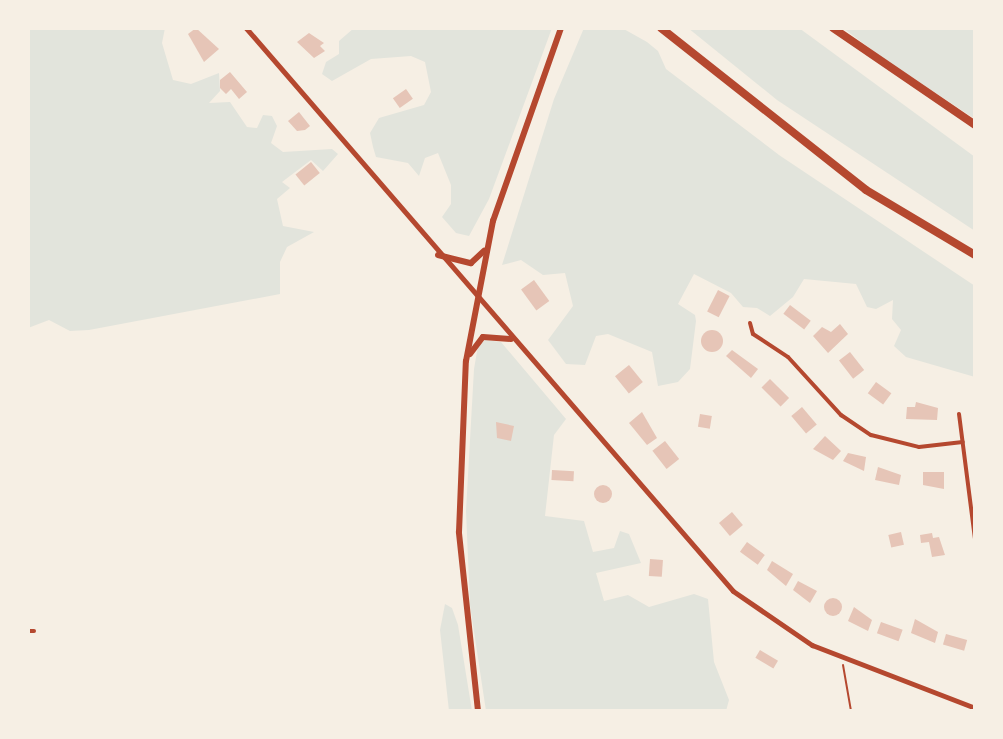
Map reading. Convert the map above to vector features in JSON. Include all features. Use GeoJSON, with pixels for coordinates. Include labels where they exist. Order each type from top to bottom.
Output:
{"type":"FeatureCollection","features":[{"type":"Feature","properties":{"kind":"highway"},"geometry":{"type":"LineString","coordinates":[[661,28],[866,190],[975,255]]}},
{"type":"Feature","properties":{"kind":"highway"},"geometry":{"type":"LineString","coordinates":[[833,28],[975,125]]}},
{"type":"Feature","properties":{"kind":"main road"},"geometry":{"type":"LineString","coordinates":[[478,711],[459,532],[466,361],[488,244],[507,176],[561,28]]}},
{"type":"Feature","properties":{"kind":"main road"},"geometry":{"type":"LineString","coordinates":[[438,255],[471,263],[488,244]]}},
{"type":"Feature","properties":{"kind":"main road"},"geometry":{"type":"LineString","coordinates":[[466,361],[483,337],[511,339]]}},
{"type":"Feature","properties":{"kind":"street"},"geometry":{"type":"LineString","coordinates":[[246,28],[476,299],[733,591],[782,629],[844,659],[974,706]]}},
{"type":"Feature","properties":{"kind":"street"},"geometry":{"type":"LineString","coordinates":[[750,323],[753,334],[788,357],[841,415],[871,435],[919,447],[963,442]]}},
{"type":"Feature","properties":{"kind":"street"},"geometry":{"type":"LineString","coordinates":[[959,414],[975,539]]}},
{"type":"Feature","properties":{"kind":"lane"},"geometry":{"type":"LineString","coordinates":[[154,711],[218,711]]}},
{"type":"Feature","properties":{"kind":"path"},"geometry":{"type":"LineString","coordinates":[[844,659],[851,711]]}},
{"type":"Feature","properties":{"kind":"shaded area"},"geometry":{"type":"Polygon","coordinates":[[[28,28],[165,28],[162,43],[173,80],[191,84],[219,73],[220,91],[209,103],[230,102],[247,127],[257,128],[263,115],[272,116],[277,126],[271,143],[283,152],[332,149],[338,154],[323,171],[311,160],[282,182],[290,188],[277,199],[283,226],[314,232],[287,247],[280,262],[280,294],[89,330],[70,331],[49,320],[28,328],[28,28]]]}},
{"type":"Feature","properties":{"kind":"shaded area"},"geometry":{"type":"Polygon","coordinates":[[[354,28],[552,28],[489,199],[469,236],[456,233],[442,217],[451,204],[451,185],[438,153],[425,158],[419,176],[408,163],[376,157],[373,147],[370,133],[379,118],[424,105],[431,92],[425,62],[411,56],[371,59],[332,81],[322,74],[326,62],[339,54],[339,41],[354,28]]]}},
{"type":"Feature","properties":{"kind":"shaded area"},"geometry":{"type":"Polygon","coordinates":[[[584,28],[622,28],[647,42],[658,51],[666,69],[779,155],[975,286],[975,377],[906,357],[894,346],[901,330],[892,319],[893,300],[876,309],[867,307],[856,284],[804,279],[793,297],[770,316],[757,308],[743,307],[731,293],[694,274],[678,304],[695,315],[696,321],[690,369],[678,382],[658,386],[652,352],[608,334],[596,336],[585,365],[566,364],[548,340],[573,306],[565,273],[543,275],[521,260],[502,265],[554,99],[584,28]]]}},
{"type":"Feature","properties":{"kind":"shaded area"},"geometry":{"type":"Polygon","coordinates":[[[688,28],[799,28],[975,157],[975,231],[777,100],[688,28]]]}},
{"type":"Feature","properties":{"kind":"shaded area"},"geometry":{"type":"Polygon","coordinates":[[[843,28],[975,28],[975,119],[880,56],[843,28]]]}},
{"type":"Feature","properties":{"kind":"shaded area"},"geometry":{"type":"Polygon","coordinates":[[[485,340],[501,342],[566,419],[554,435],[545,516],[584,521],[593,552],[614,548],[620,531],[629,534],[641,563],[596,573],[604,601],[628,595],[649,607],[694,594],[708,599],[714,662],[729,700],[726,711],[486,711],[470,605],[466,511],[474,369],[478,346],[485,340]]]}},
{"type":"Feature","properties":{"kind":"shaded area"},"geometry":{"type":"Polygon","coordinates":[[[445,604],[452,608],[458,625],[472,711],[449,711],[440,630],[445,604]]]}},
{"type":"Feature","properties":{"kind":"building"},"geometry":{"type":"Polygon","coordinates":[[[196,28],[219,49],[204,62],[188,34],[196,28]]]}},
{"type":"Feature","properties":{"kind":"building"},"geometry":{"type":"Polygon","coordinates":[[[309,33],[324,43],[320,46],[325,51],[314,58],[297,42],[309,33]]]}},
{"type":"Feature","properties":{"kind":"building"},"geometry":{"type":"Polygon","coordinates":[[[230,72],[247,92],[239,99],[231,89],[226,94],[220,88],[220,80],[230,72]]]}},
{"type":"Feature","properties":{"kind":"building"},"geometry":{"type":"Polygon","coordinates":[[[406,89],[413,99],[400,108],[393,98],[406,89]]]}},
{"type":"Feature","properties":{"kind":"building"},"geometry":{"type":"Polygon","coordinates":[[[299,112],[310,126],[297,131],[288,121],[299,112]]]}},
{"type":"Feature","properties":{"kind":"building"},"geometry":{"type":"Polygon","coordinates":[[[311,162],[320,173],[304,185],[295,175],[311,162]]]}},
{"type":"Feature","properties":{"kind":"building"},"geometry":{"type":"Polygon","coordinates":[[[534,280],[549,301],[536,310],[521,289],[534,280]]]}},
{"type":"Feature","properties":{"kind":"building"},"geometry":{"type":"Polygon","coordinates":[[[718,290],[730,296],[719,317],[707,311],[718,290]]]}},
{"type":"Feature","properties":{"kind":"building"},"geometry":{"type":"Polygon","coordinates":[[[790,305],[811,321],[804,329],[783,314],[790,305]]]}},
{"type":"Feature","properties":{"kind":"building"},"geometry":{"type":"Polygon","coordinates":[[[840,324],[848,334],[828,353],[813,336],[822,327],[831,332],[840,324]]]}},
{"type":"Feature","properties":{"kind":"building"},"geometry":{"type":"Polygon","coordinates":[[[712,330],[720,333],[723,341],[720,349],[712,352],[704,349],[701,341],[704,333],[712,330]]]}},
{"type":"Feature","properties":{"kind":"building"},"geometry":{"type":"Polygon","coordinates":[[[732,350],[758,369],[751,378],[726,356],[732,350]]]}},
{"type":"Feature","properties":{"kind":"building"},"geometry":{"type":"Polygon","coordinates":[[[850,352],[864,370],[853,379],[839,361],[850,352]]]}},
{"type":"Feature","properties":{"kind":"building"},"geometry":{"type":"Polygon","coordinates":[[[629,365],[643,382],[629,393],[615,376],[629,365]]]}},
{"type":"Feature","properties":{"kind":"building"},"geometry":{"type":"Polygon","coordinates":[[[770,379],[789,398],[781,407],[762,387],[770,379]]]}},
{"type":"Feature","properties":{"kind":"building"},"geometry":{"type":"Polygon","coordinates":[[[876,382],[891,393],[883,404],[868,393],[876,382]]]}},
{"type":"Feature","properties":{"kind":"building"},"geometry":{"type":"Polygon","coordinates":[[[916,402],[938,408],[937,420],[906,419],[907,407],[915,407],[916,402]]]}},
{"type":"Feature","properties":{"kind":"building"},"geometry":{"type":"Polygon","coordinates":[[[802,407],[817,425],[806,434],[791,416],[802,407]]]}},
{"type":"Feature","properties":{"kind":"building"},"geometry":{"type":"Polygon","coordinates":[[[642,412],[657,438],[647,445],[629,423],[642,412]]]}},
{"type":"Feature","properties":{"kind":"building"},"geometry":{"type":"Polygon","coordinates":[[[700,414],[712,416],[710,429],[698,427],[700,414]]]}},
{"type":"Feature","properties":{"kind":"building"},"geometry":{"type":"Polygon","coordinates":[[[496,422],[514,426],[511,441],[497,438],[496,422]]]}},
{"type":"Feature","properties":{"kind":"building"},"geometry":{"type":"Polygon","coordinates":[[[825,436],[841,451],[833,460],[813,449],[825,436]]]}},
{"type":"Feature","properties":{"kind":"building"},"geometry":{"type":"Polygon","coordinates":[[[665,441],[679,459],[667,469],[652,451],[665,441]]]}},
{"type":"Feature","properties":{"kind":"building"},"geometry":{"type":"Polygon","coordinates":[[[848,453],[866,457],[864,471],[843,461],[848,453]]]}},
{"type":"Feature","properties":{"kind":"building"},"geometry":{"type":"Polygon","coordinates":[[[878,467],[901,475],[899,485],[875,480],[878,467]]]}},
{"type":"Feature","properties":{"kind":"building"},"geometry":{"type":"Polygon","coordinates":[[[552,470],[574,471],[573,481],[551,480],[552,470]]]}},
{"type":"Feature","properties":{"kind":"building"},"geometry":{"type":"Polygon","coordinates":[[[923,472],[944,472],[944,489],[923,485],[923,472]]]}},
{"type":"Feature","properties":{"kind":"building"},"geometry":{"type":"Polygon","coordinates":[[[603,485],[612,494],[603,503],[594,494],[603,485]]]}},
{"type":"Feature","properties":{"kind":"building"},"geometry":{"type":"Polygon","coordinates":[[[732,512],[743,525],[730,536],[719,523],[732,512]]]}},
{"type":"Feature","properties":{"kind":"building"},"geometry":{"type":"Polygon","coordinates":[[[901,532],[904,545],[891,548],[888,535],[901,532]]]}},
{"type":"Feature","properties":{"kind":"building"},"geometry":{"type":"Polygon","coordinates":[[[932,533],[933,538],[939,537],[945,555],[932,557],[929,542],[921,543],[920,535],[932,533]]]}},
{"type":"Feature","properties":{"kind":"building"},"geometry":{"type":"Polygon","coordinates":[[[747,542],[765,555],[758,565],[740,552],[747,542]]]}},
{"type":"Feature","properties":{"kind":"building"},"geometry":{"type":"Polygon","coordinates":[[[650,559],[663,560],[662,577],[649,576],[650,559]]]}},
{"type":"Feature","properties":{"kind":"building"},"geometry":{"type":"Polygon","coordinates":[[[772,561],[793,574],[786,586],[767,570],[772,561]]]}},
{"type":"Feature","properties":{"kind":"building"},"geometry":{"type":"Polygon","coordinates":[[[798,581],[817,591],[810,603],[793,590],[798,581]]]}},
{"type":"Feature","properties":{"kind":"building"},"geometry":{"type":"Polygon","coordinates":[[[833,598],[842,607],[833,616],[824,607],[833,598]]]}},
{"type":"Feature","properties":{"kind":"building"},"geometry":{"type":"Polygon","coordinates":[[[854,607],[872,620],[868,631],[848,621],[854,607]]]}},
{"type":"Feature","properties":{"kind":"building"},"geometry":{"type":"Polygon","coordinates":[[[915,619],[938,632],[935,643],[911,633],[915,619]]]}},
{"type":"Feature","properties":{"kind":"building"},"geometry":{"type":"Polygon","coordinates":[[[881,622],[903,630],[899,641],[877,633],[881,622]]]}},
{"type":"Feature","properties":{"kind":"building"},"geometry":{"type":"Polygon","coordinates":[[[946,634],[967,640],[964,651],[943,645],[946,634]]]}},
{"type":"Feature","properties":{"kind":"building"},"geometry":{"type":"Polygon","coordinates":[[[760,650],[778,661],[773,669],[755,658],[760,650]]]}}]}
